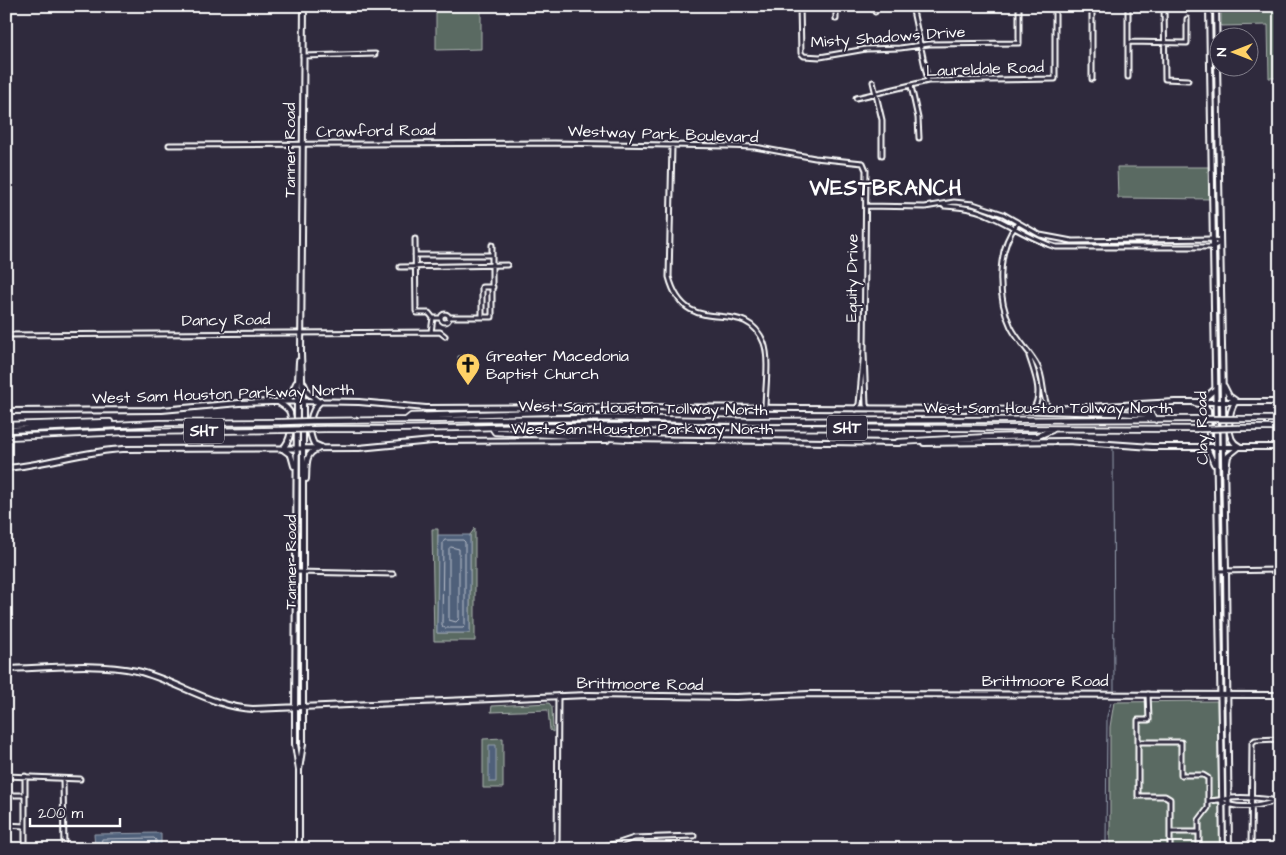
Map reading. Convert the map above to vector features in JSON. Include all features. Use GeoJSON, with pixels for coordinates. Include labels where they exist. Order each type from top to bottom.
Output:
{"type":"FeatureCollection","features":[{"type":"Feature","properties":{"kind":"highway"},"geometry":{"type":"LineString","coordinates":[[405,421],[411,416],[613,410],[634,407]]}},
{"type":"Feature","properties":{"kind":"highway"},"geometry":{"type":"LineString","coordinates":[[974,409],[1136,414],[1151,415],[1156,420]]}},
{"type":"Feature","properties":{"kind":"highway","name":"West Sam Houston Tollway North"},"geometry":{"type":"LineString","coordinates":[[6,428],[148,423],[590,418],[766,422],[1280,419]]}},
{"type":"Feature","properties":{"kind":"highway","name":"SHT"},"geometry":{"type":"LineString","coordinates":[[6,428],[148,423]]}},
{"type":"Feature","properties":{"kind":"highway","name":"West Sam Houston Tollway North"},"geometry":{"type":"LineString","coordinates":[[6,437],[128,432],[614,425],[1280,428]]}},
{"type":"Feature","properties":{"kind":"highway"},"geometry":{"type":"LineString","coordinates":[[493,428],[495,432],[630,439]]}},
{"type":"Feature","properties":{"kind":"highway"},"geometry":{"type":"LineString","coordinates":[[898,442],[1038,436],[1055,428]]}},
{"type":"Feature","properties":{"kind":"main road","name":"Tanner Road"},"geometry":{"type":"LineString","coordinates":[[299,770],[302,757],[303,708],[304,401],[300,354],[304,6]]}},
{"type":"Feature","properties":{"kind":"main road","name":"Clay Road"},"geometry":{"type":"LineString","coordinates":[[1209,6],[1210,28]]}},
{"type":"Feature","properties":{"kind":"main road","name":"Clay Road"},"geometry":{"type":"LineString","coordinates":[[1216,6],[1216,28]]}},
{"type":"Feature","properties":{"kind":"main road"},"geometry":{"type":"LineString","coordinates":[[1210,18],[1216,19]]}},
{"type":"Feature","properties":{"kind":"main road","name":"Clay Road"},"geometry":{"type":"LineString","coordinates":[[1210,78],[1215,349],[1214,401],[1218,513],[1223,849]]}},
{"type":"Feature","properties":{"kind":"main road","name":"Clay Road"},"geometry":{"type":"LineString","coordinates":[[1217,78],[1226,513],[1229,849]]}},
{"type":"Feature","properties":{"kind":"main road"},"geometry":{"type":"LineString","coordinates":[[1211,119],[1218,118]]}},
{"type":"Feature","properties":{"kind":"main road"},"geometry":{"type":"LineString","coordinates":[[1212,162],[1219,162]]}},
{"type":"Feature","properties":{"kind":"main road"},"geometry":{"type":"LineString","coordinates":[[1214,301],[1222,301]]}},
{"type":"Feature","properties":{"kind":"main road"},"geometry":{"type":"LineString","coordinates":[[1215,349],[1222,349]]}},
{"type":"Feature","properties":{"kind":"main road","name":"Tanner Road"},"geometry":{"type":"LineString","coordinates":[[299,849],[299,770],[295,744],[296,480],[297,401],[301,374]]}},
{"type":"Feature","properties":{"kind":"main road"},"geometry":{"type":"LineString","coordinates":[[301,374],[308,393],[320,401],[311,413],[311,438],[314,444],[323,448]]}},
{"type":"Feature","properties":{"kind":"main road"},"geometry":{"type":"LineString","coordinates":[[276,402],[290,398],[301,374]]}},
{"type":"Feature","properties":{"kind":"main road"},"geometry":{"type":"LineString","coordinates":[[1223,382],[1227,393],[1236,402],[1230,412],[1231,438],[1235,444],[1241,447],[1228,456],[1225,478]]}},
{"type":"Feature","properties":{"kind":"main road"},"geometry":{"type":"LineString","coordinates":[[1199,401],[1208,398],[1214,390]]}},
{"type":"Feature","properties":{"kind":"main road","name":"West Sam Houston Parkway North"},"geometry":{"type":"LineString","coordinates":[[6,411],[170,410],[229,403],[297,401],[359,402],[426,408],[856,409],[1049,409],[1199,401],[1280,402]]}},
{"type":"Feature","properties":{"kind":"main road"},"geometry":{"type":"LineString","coordinates":[[276,402],[286,406],[290,413],[290,438],[282,449],[291,455],[294,462],[296,480]]}},
{"type":"Feature","properties":{"kind":"main road"},"geometry":{"type":"LineString","coordinates":[[1192,402],[1203,405],[1208,410],[1209,438],[1205,448],[1214,460],[1216,472]]}},
{"type":"Feature","properties":{"kind":"main road","name":"West Sam Houston Parkway North"},"geometry":{"type":"LineString","coordinates":[[6,468],[108,450],[359,448],[432,441],[630,439],[898,442],[1083,441],[1152,447],[1280,447]]}},
{"type":"Feature","properties":{"kind":"main road"},"geometry":{"type":"LineString","coordinates":[[303,493],[308,457],[314,450],[323,448]]}},
{"type":"Feature","properties":{"kind":"main road"},"geometry":{"type":"LineString","coordinates":[[1218,513],[1226,513]]}},
{"type":"Feature","properties":{"kind":"main road"},"geometry":{"type":"LineString","coordinates":[[1220,634],[1227,633]]}},
{"type":"Feature","properties":{"kind":"main road","name":"Brittmoore Road"},"geometry":{"type":"LineString","coordinates":[[6,669],[122,669],[137,671],[237,707],[303,708],[558,696],[748,697],[817,694],[1221,693],[1228,695],[1280,695]]}},
{"type":"Feature","properties":{"kind":"main road"},"geometry":{"type":"LineString","coordinates":[[1221,753],[1228,754]]}},
{"type":"Feature","properties":{"kind":"street","name":"Misty Shadows Drive"},"geometry":{"type":"LineString","coordinates":[[800,6],[801,53],[810,57],[832,56],[866,49],[921,45],[1019,42],[1019,6]]}},
{"type":"Feature","properties":{"kind":"street"},"geometry":{"type":"LineString","coordinates":[[836,6],[836,19]]}},
{"type":"Feature","properties":{"kind":"street"},"geometry":{"type":"LineString","coordinates":[[873,6],[875,12]]}},
{"type":"Feature","properties":{"kind":"street","name":"Laureldale Road"},"geometry":{"type":"LineString","coordinates":[[856,98],[928,81],[1055,79],[1055,6]]}},
{"type":"Feature","properties":{"kind":"street"},"geometry":{"type":"LineString","coordinates":[[1092,6],[1092,79]]}},
{"type":"Feature","properties":{"kind":"street"},"geometry":{"type":"LineString","coordinates":[[1128,6],[1128,77]]}},
{"type":"Feature","properties":{"kind":"street"},"geometry":{"type":"LineString","coordinates":[[1164,6],[1165,80],[1188,80]]}},
{"type":"Feature","properties":{"kind":"street"},"geometry":{"type":"LineString","coordinates":[[928,81],[912,7],[983,7]]}},
{"type":"Feature","properties":{"kind":"street"},"geometry":{"type":"LineString","coordinates":[[1128,42],[1187,43],[1187,19]]}},
{"type":"Feature","properties":{"kind":"street"},"geometry":{"type":"LineString","coordinates":[[303,56],[375,54]]}},
{"type":"Feature","properties":{"kind":"street"},"geometry":{"type":"LineString","coordinates":[[873,82],[882,120],[882,155]]}},
{"type":"Feature","properties":{"kind":"street"},"geometry":{"type":"LineString","coordinates":[[911,86],[918,112],[919,138]]}},
{"type":"Feature","properties":{"kind":"street","name":"Crawford Road"},"geometry":{"type":"LineString","coordinates":[[169,145],[554,143]]}},
{"type":"Feature","properties":{"kind":"street","name":"Westway Park Boulevard"},"geometry":{"type":"LineString","coordinates":[[554,143],[755,147],[815,158],[863,163],[866,170],[866,206]]}},
{"type":"Feature","properties":{"kind":"street"},"geometry":{"type":"LineString","coordinates":[[672,146],[669,278],[674,294],[683,306],[696,314],[735,317],[757,331],[764,344],[765,408]]}},
{"type":"Feature","properties":{"kind":"street"},"geometry":{"type":"LineString","coordinates":[[938,205],[954,202],[973,204],[1003,214],[1017,224],[1040,235],[1072,241],[1213,240],[1220,243]]}},
{"type":"Feature","properties":{"kind":"street"},"geometry":{"type":"LineString","coordinates":[[866,206],[938,205],[968,208],[986,214],[1036,241],[1056,247],[1213,247],[1220,243]]}},
{"type":"Feature","properties":{"kind":"street","name":"Equity Drive"},"geometry":{"type":"LineString","coordinates":[[866,206],[864,350],[866,405],[870,409]]}},
{"type":"Feature","properties":{"kind":"street"},"geometry":{"type":"LineString","coordinates":[[1017,224],[1013,228],[1003,254],[1003,304],[1011,328],[1037,365],[1043,380],[1045,403],[1049,409]]}},
{"type":"Feature","properties":{"kind":"street"},"geometry":{"type":"LineString","coordinates":[[415,240],[416,310],[418,313],[429,313],[433,318],[431,332]]}},
{"type":"Feature","properties":{"kind":"street"},"geometry":{"type":"LineString","coordinates":[[433,318],[441,318],[444,314],[448,317],[492,317],[492,245]]}},
{"type":"Feature","properties":{"kind":"street"},"geometry":{"type":"LineString","coordinates":[[415,255],[492,255]]}},
{"type":"Feature","properties":{"kind":"street"},"geometry":{"type":"LineString","coordinates":[[400,267],[506,265]]}},
{"type":"Feature","properties":{"kind":"street"},"geometry":{"type":"LineString","coordinates":[[482,317],[482,287],[493,286]]}},
{"type":"Feature","properties":{"kind":"street","name":"Dancy Road"},"geometry":{"type":"LineString","coordinates":[[6,335],[440,332],[445,336]]}},
{"type":"Feature","properties":{"kind":"street","name":"Equity Drive"},"geometry":{"type":"LineString","coordinates":[[856,409],[864,350]]}},
{"type":"Feature","properties":{"kind":"street"},"geometry":{"type":"LineString","coordinates":[[1028,353],[1037,382],[1038,403],[1033,409]]}},
{"type":"Feature","properties":{"kind":"street"},"geometry":{"type":"LineString","coordinates":[[1219,571],[1280,570]]}},
{"type":"Feature","properties":{"kind":"street"},"geometry":{"type":"LineString","coordinates":[[296,572],[303,574],[393,574]]}},
{"type":"Feature","properties":{"kind":"street"},"geometry":{"type":"LineString","coordinates":[[1148,694],[1148,720],[1138,720],[1138,796],[1165,796],[1170,799],[1170,847]]}},
{"type":"Feature","properties":{"kind":"street"},"geometry":{"type":"LineString","coordinates":[[557,847],[558,696]]}},
{"type":"Feature","properties":{"kind":"street"},"geometry":{"type":"LineString","coordinates":[[1251,849],[1252,742],[1255,740],[1280,740]]}},
{"type":"Feature","properties":{"kind":"street"},"geometry":{"type":"LineString","coordinates":[[1138,742],[1181,742],[1181,775],[1207,777],[1207,810],[1199,820],[1199,844]]}},
{"type":"Feature","properties":{"kind":"street"},"geometry":{"type":"LineString","coordinates":[[6,776],[80,779]]}},
{"type":"Feature","properties":{"kind":"street"},"geometry":{"type":"LineString","coordinates":[[25,776],[25,849]]}},
{"type":"Feature","properties":{"kind":"street"},"geometry":{"type":"LineString","coordinates":[[63,779],[64,849]]}},
{"type":"Feature","properties":{"kind":"street"},"geometry":{"type":"LineString","coordinates":[[6,795],[25,795]]}},
{"type":"Feature","properties":{"kind":"street"},"geometry":{"type":"LineString","coordinates":[[1208,801],[1222,801],[1229,798],[1279,801]]}},
{"type":"Feature","properties":{"kind":"street"},"geometry":{"type":"LineString","coordinates":[[1222,801],[1230,806],[1261,806],[1279,801]]}},
{"type":"Feature","properties":{"kind":"street"},"geometry":{"type":"LineString","coordinates":[[6,825],[25,826]]}},
{"type":"Feature","properties":{"kind":"street"},"geometry":{"type":"LineString","coordinates":[[1170,832],[1199,832]]}},
{"type":"Feature","properties":{"kind":"street"},"geometry":{"type":"LineString","coordinates":[[409,849],[604,846],[634,838],[694,836]]}},
{"type":"Feature","properties":{"kind":"green space"},"geometry":{"type":"Polygon","coordinates":[[[436,6],[481,6],[481,49],[436,50],[436,6]]]}},
{"type":"Feature","properties":{"kind":"green space"},"geometry":{"type":"Polygon","coordinates":[[[1221,6],[1280,6],[1280,78],[1269,78],[1268,25],[1221,26],[1221,6]]]}},
{"type":"Feature","properties":{"kind":"green space"},"geometry":{"type":"Polygon","coordinates":[[[1117,167],[1212,167],[1212,199],[1118,198],[1117,167]]]}},
{"type":"Feature","properties":{"kind":"green space"},"geometry":{"type":"Polygon","coordinates":[[[473,355],[475,373],[458,372],[458,356],[473,355]]]}},
{"type":"Feature","properties":{"kind":"green space"},"geometry":{"type":"Polygon","coordinates":[[[475,528],[475,641],[434,641],[432,529],[438,529],[437,633],[470,633],[470,535],[475,528]]]}},
{"type":"Feature","properties":{"kind":"green space"},"geometry":{"type":"Polygon","coordinates":[[[1217,701],[1220,849],[1110,849],[1110,727],[1114,702],[1217,701]]]}},
{"type":"Feature","properties":{"kind":"green space"},"geometry":{"type":"Polygon","coordinates":[[[549,703],[552,707],[553,732],[550,730],[548,710],[491,712],[492,706],[549,703]]]}},
{"type":"Feature","properties":{"kind":"green space"},"geometry":{"type":"Polygon","coordinates":[[[503,738],[503,788],[483,788],[483,739],[503,738]]]}},
{"type":"Feature","properties":{"kind":"water"},"geometry":{"type":"Polygon","coordinates":[[[438,535],[470,535],[470,633],[437,633],[438,535]]]}},
{"type":"Feature","properties":{"kind":"water"},"geometry":{"type":"Polygon","coordinates":[[[489,745],[496,745],[496,782],[489,782],[489,745]]]}},
{"type":"Feature","properties":{"kind":"water"},"geometry":{"type":"Polygon","coordinates":[[[161,833],[161,849],[95,849],[94,834],[161,833]]]}},
{"type":"Feature","properties":{"kind":"waterway"},"geometry":{"type":"LineString","coordinates":[[1113,449],[1114,690]]}},
{"type":"Feature","properties":{"kind":"waterway"},"geometry":{"type":"LineString","coordinates":[[1106,849],[1107,716],[1111,703]]}},
{"type":"Feature","properties":{"kind":"place","name":"Greater Macedonia Baptist Church"},"geometry":{"type":"Point","coordinates":[468,386]}},
{"type":"Feature","properties":{"kind":"district","name":"WESTBRANCH"},"geometry":{"type":"Point","coordinates":[886,188]}}]}
